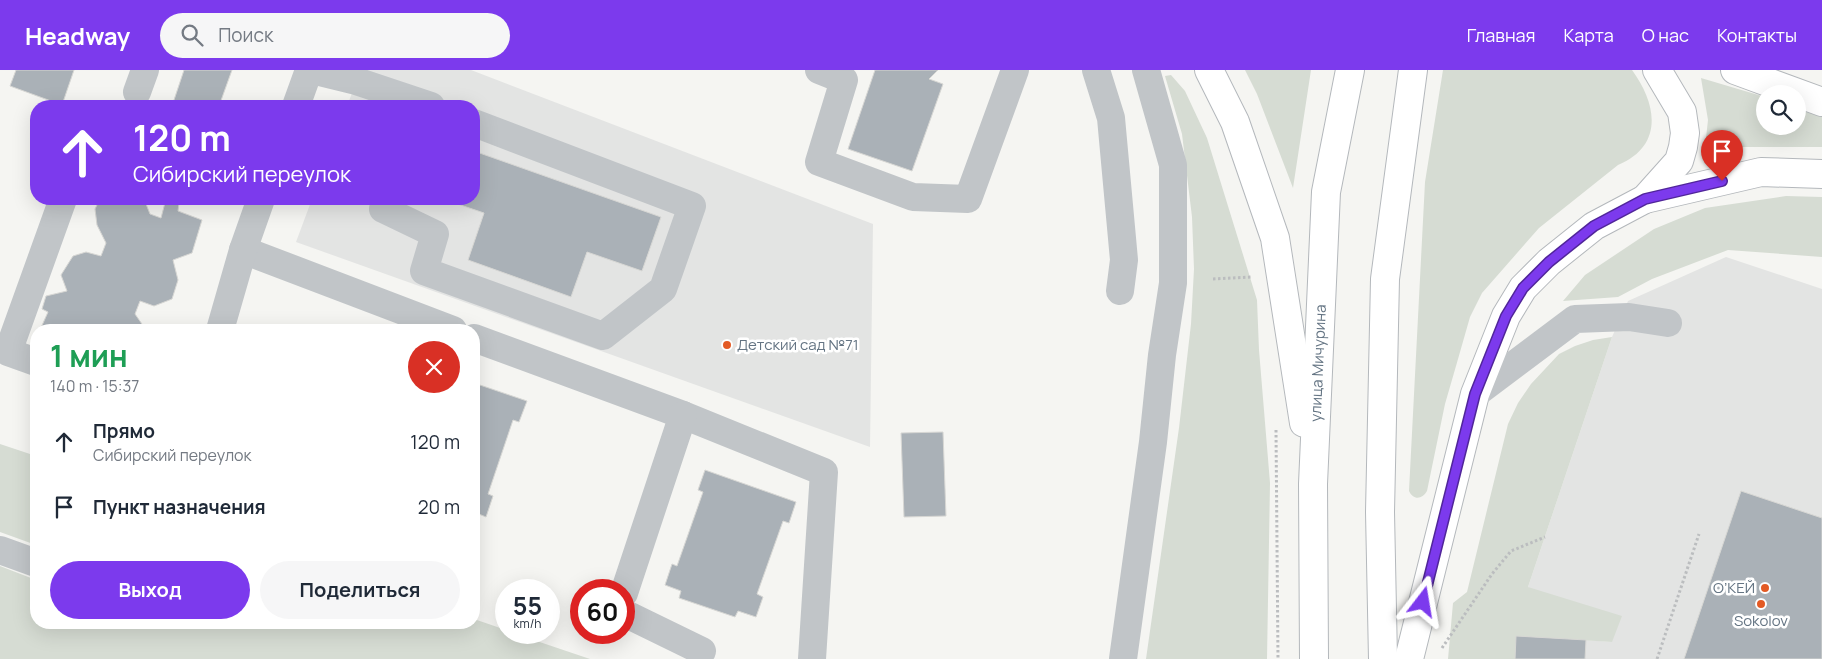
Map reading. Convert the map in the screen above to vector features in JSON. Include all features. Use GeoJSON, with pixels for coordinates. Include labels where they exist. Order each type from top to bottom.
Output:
{"type":"FeatureCollection","features":[{"type":"Feature","properties":{"kind":"main road"},"geometry":{"type":"LineString","coordinates":[[1208,70],[1236,122],[1275,238],[1313,484]]}},
{"type":"Feature","properties":{"kind":"main road","name":"улица Мичурина"},"geometry":{"type":"LineString","coordinates":[[1314,659],[1313,484],[1326,192],[1350,70]]}},
{"type":"Feature","properties":{"kind":"main road"},"geometry":{"type":"LineString","coordinates":[[1383,659],[1380,512],[1385,279],[1413,70]]}},
{"type":"Feature","properties":{"kind":"main road"},"geometry":{"type":"LineString","coordinates":[[1645,199],[1679,161],[1685,134],[1682,112],[1657,70]]}},
{"type":"Feature","properties":{"kind":"main road"},"geometry":{"type":"LineString","coordinates":[[1735,70],[1822,102]]}},
{"type":"Feature","properties":{"kind":"main road"},"geometry":{"type":"LineString","coordinates":[[1409,659],[1475,394],[1506,316],[1523,288],[1549,262],[1594,226],[1645,199],[1761,172],[1822,174]]}},
{"type":"Feature","properties":{"kind":"lane"},"geometry":{"type":"LineString","coordinates":[[298,100],[310,70],[356,81],[410,100]]}},
{"type":"Feature","properties":{"kind":"lane"},"geometry":{"type":"LineString","coordinates":[[819,70],[844,80],[819,162],[913,197],[968,199],[1015,70]]}},
{"type":"Feature","properties":{"kind":"lane"},"geometry":{"type":"LineString","coordinates":[[1096,70],[1111,118],[1124,260],[1120,291]]}},
{"type":"Feature","properties":{"kind":"lane"},"geometry":{"type":"LineString","coordinates":[[1123,659],[1173,283],[1173,165],[1146,70]]}},
{"type":"Feature","properties":{"kind":"lane"},"geometry":{"type":"LineString","coordinates":[[385,205],[383,210],[435,234],[424,271],[603,336],[663,289],[692,206],[480,124]]}},
{"type":"Feature","properties":{"kind":"lane"},"geometry":{"type":"LineString","coordinates":[[30,360],[8,352],[60,205]]}},
{"type":"Feature","properties":{"kind":"lane"},"geometry":{"type":"LineString","coordinates":[[222,324],[243,250],[259,205]]}},
{"type":"Feature","properties":{"kind":"lane"},"geometry":{"type":"LineString","coordinates":[[243,250],[410,323]]}},
{"type":"Feature","properties":{"kind":"lane"},"geometry":{"type":"LineString","coordinates":[[1475,394],[1575,319],[1629,317],[1668,322]]}},
{"type":"Feature","properties":{"kind":"lane"},"geometry":{"type":"LineString","coordinates":[[480,340],[683,414],[824,472],[812,659]]}},
{"type":"Feature","properties":{"kind":"lane"},"geometry":{"type":"LineString","coordinates":[[629,579],[683,414]]}},
{"type":"Feature","properties":{"kind":"lane"},"geometry":{"type":"LineString","coordinates":[[0,550],[30,561]]}},
{"type":"Feature","properties":{"kind":"lane"},"geometry":{"type":"LineString","coordinates":[[635,618],[702,651]]}},
{"type":"Feature","properties":{"kind":"path"},"geometry":{"type":"LineString","coordinates":[[1212,279],[1254,277]]}},
{"type":"Feature","properties":{"kind":"path"},"geometry":{"type":"LineString","coordinates":[[1275,422],[1278,659]]}},
{"type":"Feature","properties":{"kind":"path"},"geometry":{"type":"LineString","coordinates":[[1657,659],[1699,534]]}},
{"type":"Feature","properties":{"kind":"path"},"geometry":{"type":"LineString","coordinates":[[1442,648],[1492,574],[1511,551],[1545,537]]}},
{"type":"Feature","properties":{"kind":"shaded area","name":"Детский сад №71"},"geometry":{"type":"Polygon","coordinates":[[[361,70],[471,70],[873,224],[870,447],[296,242],[310,205],[480,205],[480,100],[349,100],[361,70]]]}},
{"type":"Feature","properties":{"kind":"shaded area"},"geometry":{"type":"Polygon","coordinates":[[[1245,70],[1311,70],[1293,188],[1257,94],[1245,70]]]}},
{"type":"Feature","properties":{"kind":"shaded area"},"geometry":{"type":"Polygon","coordinates":[[[1443,70],[1632,70],[1647,97],[1652,123],[1649,136],[1643,147],[1633,157],[1618,165],[1539,228],[1482,293],[1470,317],[1445,404],[1427,491],[1418,498],[1409,491],[1425,182],[1443,70]]]}},
{"type":"Feature","properties":{"kind":"shaded area"},"geometry":{"type":"Polygon","coordinates":[[[1171,75],[1185,91],[1207,138],[1257,300],[1259,350],[1270,483],[1267,659],[1146,659],[1179,428],[1191,324],[1194,269],[1192,217],[1182,134],[1165,76],[1171,75]]]}},
{"type":"Feature","properties":{"kind":"shaded area"},"geometry":{"type":"Polygon","coordinates":[[[1701,78],[1756,94],[1756,135],[1806,135],[1806,108],[1822,113],[1822,147],[1705,147],[1708,120],[1701,78]]]}},
{"type":"Feature","properties":{"kind":"shaded area"},"geometry":{"type":"Polygon","coordinates":[[[1786,196],[1822,197],[1822,257],[1728,250],[1652,279],[1618,297],[1563,301],[1585,275],[1654,229],[1705,208],[1786,196]]]}},
{"type":"Feature","properties":{"kind":"shaded area"},"geometry":{"type":"Polygon","coordinates":[[[1726,257],[1822,289],[1822,659],[1585,659],[1586,640],[1612,642],[1528,587],[1612,337],[1628,301],[1726,257]]]}},
{"type":"Feature","properties":{"kind":"shaded area"},"geometry":{"type":"Polygon","coordinates":[[[1612,337],[1528,587],[1622,616],[1612,642],[1517,636],[1515,659],[1448,659],[1453,603],[1467,592],[1508,424],[1518,403],[1531,384],[1559,354],[1593,340],[1612,337]]]}},
{"type":"Feature","properties":{"kind":"shaded area"},"geometry":{"type":"Polygon","coordinates":[[[0,444],[30,454],[30,543],[0,532],[0,444]]]}},
{"type":"Feature","properties":{"kind":"shaded area"},"geometry":{"type":"Polygon","coordinates":[[[0,566],[30,578],[30,629],[480,629],[480,621],[495,626],[495,644],[546,644],[590,659],[0,659],[0,566]]]}},
{"type":"Feature","properties":{"kind":"building"},"geometry":{"type":"Polygon","coordinates":[[[16,70],[74,70],[64,100],[48,100],[10,86],[16,70]]]}},
{"type":"Feature","properties":{"kind":"building"},"geometry":{"type":"Polygon","coordinates":[[[184,70],[232,70],[221,100],[174,100],[184,70]]]}},
{"type":"Feature","properties":{"kind":"building"},"geometry":{"type":"Polygon","coordinates":[[[875,70],[938,70],[929,79],[943,84],[912,171],[848,149],[875,70]]]}},
{"type":"Feature","properties":{"kind":"building"},"geometry":{"type":"Polygon","coordinates":[[[480,153],[661,217],[642,271],[587,252],[571,297],[468,260],[484,213],[461,205],[480,205],[480,153]]]}},
{"type":"Feature","properties":{"kind":"building"},"geometry":{"type":"Polygon","coordinates":[[[97,205],[146,205],[150,214],[161,218],[164,205],[179,205],[178,211],[202,220],[192,253],[173,260],[178,280],[172,299],[154,306],[140,301],[135,314],[142,324],[43,324],[48,312],[42,309],[46,296],[67,291],[61,275],[73,256],[86,252],[101,256],[106,243],[97,225],[95,209],[97,205]]]}},
{"type":"Feature","properties":{"kind":"building"},"geometry":{"type":"Polygon","coordinates":[[[480,385],[527,401],[519,422],[513,420],[488,494],[493,496],[486,517],[480,514],[480,385]]]}},
{"type":"Feature","properties":{"kind":"building"},"geometry":{"type":"Polygon","coordinates":[[[943,432],[946,516],[904,517],[901,433],[943,432]]]}},
{"type":"Feature","properties":{"kind":"building"},"geometry":{"type":"Polygon","coordinates":[[[705,470],[796,502],[789,523],[783,521],[757,594],[763,597],[756,617],[738,611],[735,617],[679,598],[681,591],[665,585],[672,564],[677,566],[703,492],[698,490],[705,470]]]}},
{"type":"Feature","properties":{"kind":"building","name":"О’КЕЙ"},"geometry":{"type":"Polygon","coordinates":[[[1741,491],[1822,518],[1822,659],[1684,659],[1741,491]]]}},
{"type":"Feature","properties":{"kind":"building"},"geometry":{"type":"Polygon","coordinates":[[[1516,636],[1586,640],[1585,659],[1515,659],[1516,636]]]}},
{"type":"Feature","properties":{"kind":"place","name":"Детский сад №71"},"geometry":{"type":"Point","coordinates":[727,345]}},
{"type":"Feature","properties":{"kind":"place","name":"О’КЕЙ"},"geometry":{"type":"Point","coordinates":[1765,588]}},
{"type":"Feature","properties":{"kind":"place","name":"Sokolov"},"geometry":{"type":"Point","coordinates":[1761,604]}},
{"type":"Feature","properties":{"kind":"route"},"geometry":{"type":"LineString","coordinates":[[1423,602],[1475,394],[1506,316],[1523,288],[1549,262],[1594,226],[1645,199],[1722,181]]}}]}
